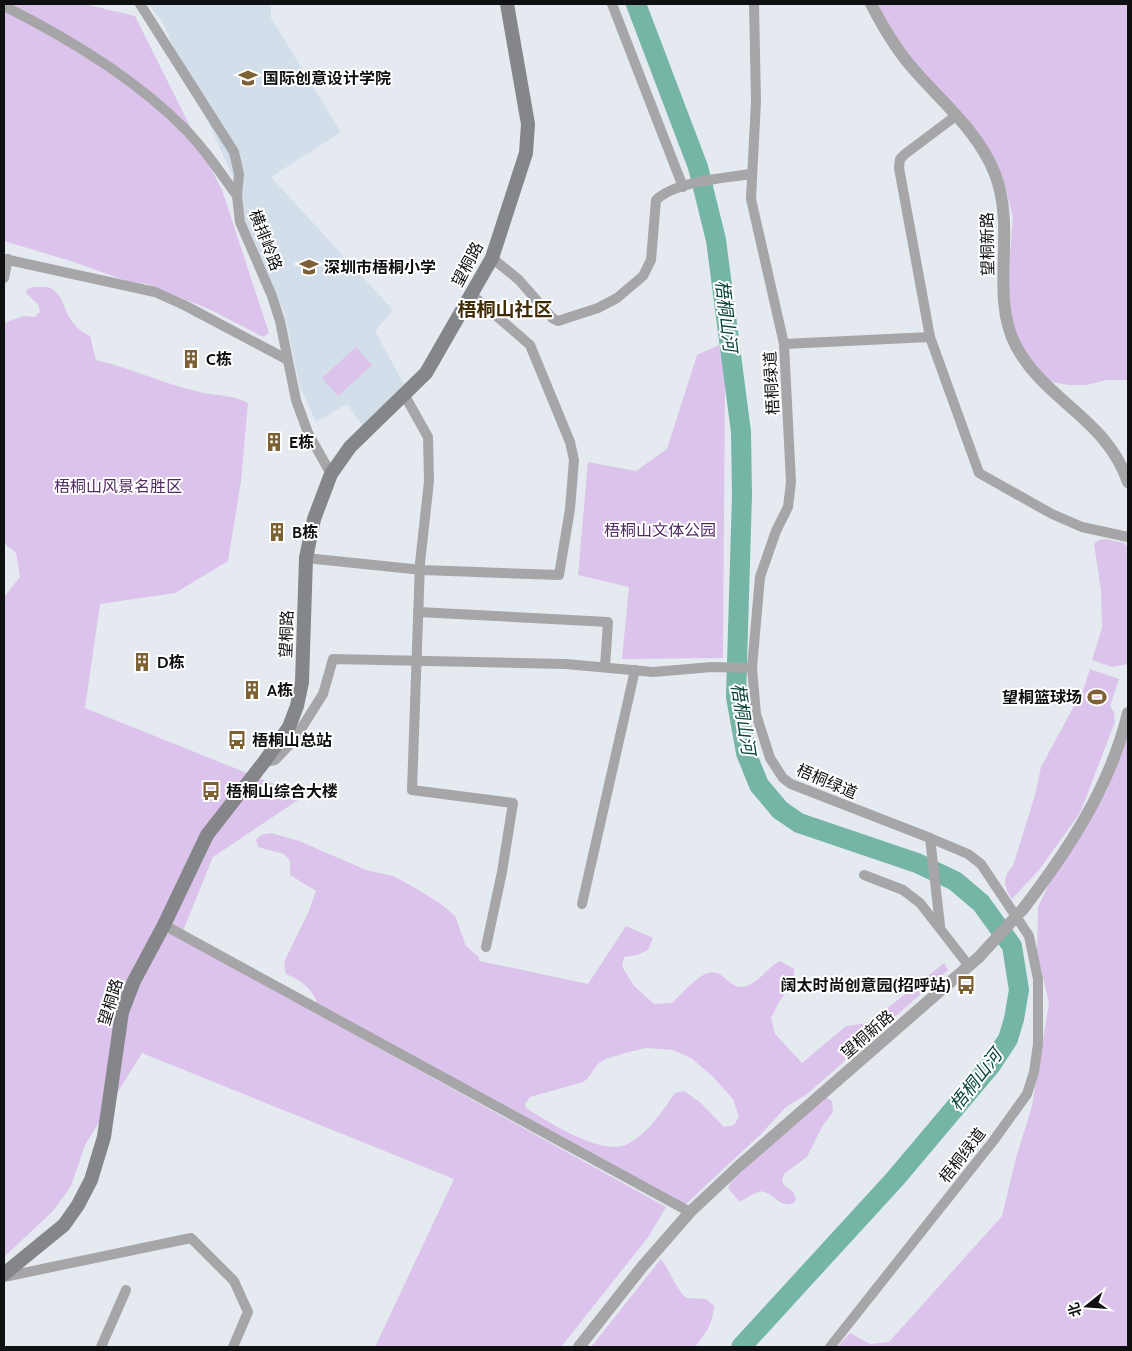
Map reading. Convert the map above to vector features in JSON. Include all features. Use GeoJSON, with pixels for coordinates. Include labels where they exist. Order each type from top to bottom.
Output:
{"type":"FeatureCollection","features":[{"type":"Feature","properties":{"kind":"main road","name":"望桐路"},"geometry":{"type":"LineString","coordinates":[[4,1276],[64,1225],[78,1205],[91,1180],[104,1137],[122,1012],[134,981],[164,925],[207,835],[264,762],[288,727],[297,706],[302,682],[306,558],[314,519],[331,474],[350,447],[405,396],[426,373],[492,258],[526,153],[528,124],[507,4]]}},
{"type":"Feature","properties":{"kind":"street","name":"横排岭路"},"geometry":{"type":"LineString","coordinates":[[140,4],[234,152],[239,174],[237,196],[240,222],[272,296],[296,400],[308,433],[331,474]]}},
{"type":"Feature","properties":{"kind":"street"},"geometry":{"type":"LineString","coordinates":[[612,4],[686,186]]}},
{"type":"Feature","properties":{"kind":"street","name":"梧桐绿道"},"geometry":{"type":"LineString","coordinates":[[754,4],[756,101],[751,199],[784,344],[791,482],[788,507],[776,530],[760,577],[749,668],[756,714],[770,758],[783,778],[791,784],[930,838],[968,854],[981,864],[993,878],[1029,936],[1038,993],[1038,1044],[1034,1072],[1026,1094],[994,1140],[830,1347]]}},
{"type":"Feature","properties":{"kind":"street","name":"望桐新路"},"geometry":{"type":"LineString","coordinates":[[870,4],[895,46],[956,115],[988,158],[996,176],[1002,199],[1005,228],[1004,312],[1012,338],[1042,381],[1094,427],[1113,449],[1128,482]]}},
{"type":"Feature","properties":{"kind":"street"},"geometry":{"type":"LineString","coordinates":[[4,6],[74,45],[134,86],[185,129],[208,155],[237,196]]}},
{"type":"Feature","properties":{"kind":"street"},"geometry":{"type":"LineString","coordinates":[[956,115],[905,154],[900,159],[899,168],[930,337],[979,473],[1060,518],[1082,527],[1128,537]]}},
{"type":"Feature","properties":{"kind":"street"},"geometry":{"type":"LineString","coordinates":[[492,258],[519,280],[552,318],[558,321],[598,308],[617,298],[643,276],[651,260],[656,200],[664,193],[717,179],[752,174]]}},
{"type":"Feature","properties":{"kind":"street"},"geometry":{"type":"LineString","coordinates":[[4,278],[6,259],[155,292],[184,305],[288,360]]}},
{"type":"Feature","properties":{"kind":"street"},"geometry":{"type":"LineString","coordinates":[[306,558],[420,570],[560,575],[570,509],[574,460],[570,442],[530,345],[471,294]]}},
{"type":"Feature","properties":{"kind":"street"},"geometry":{"type":"LineString","coordinates":[[784,344],[930,337]]}},
{"type":"Feature","properties":{"kind":"street"},"geometry":{"type":"LineString","coordinates":[[405,396],[428,437],[429,480],[420,570],[412,790],[513,803],[502,872],[486,947]]}},
{"type":"Feature","properties":{"kind":"street"},"geometry":{"type":"LineString","coordinates":[[418,612],[608,622],[605,667]]}},
{"type":"Feature","properties":{"kind":"street"},"geometry":{"type":"LineString","coordinates":[[264,762],[275,760],[294,740],[323,694],[333,659],[566,664],[653,672],[712,667],[749,668]]}},
{"type":"Feature","properties":{"kind":"street"},"geometry":{"type":"LineString","coordinates":[[582,904],[635,670]]}},
{"type":"Feature","properties":{"kind":"street","name":"望桐新路"},"geometry":{"type":"LineString","coordinates":[[579,1347],[642,1267],[690,1212],[739,1166],[979,957],[1023,908],[1054,868],[1091,810],[1128,713]]}},
{"type":"Feature","properties":{"kind":"street"},"geometry":{"type":"LineString","coordinates":[[930,838],[940,926]]}},
{"type":"Feature","properties":{"kind":"street"},"geometry":{"type":"LineString","coordinates":[[864,874],[903,890],[920,903],[940,926],[969,966]]}},
{"type":"Feature","properties":{"kind":"street"},"geometry":{"type":"LineString","coordinates":[[164,925],[690,1212]]}},
{"type":"Feature","properties":{"kind":"street"},"geometry":{"type":"LineString","coordinates":[[4,1276],[191,1238],[234,1281],[248,1312],[233,1347]]}},
{"type":"Feature","properties":{"kind":"street"},"geometry":{"type":"LineString","coordinates":[[101,1347],[126,1290]]}},
{"type":"Feature","properties":{"kind":"shaded area"},"geometry":{"type":"Polygon","coordinates":[[[148,4],[271,4],[271,18],[341,132],[271,177],[393,310],[375,331],[406,388],[365,429],[347,404],[316,422],[300,387],[284,312],[246,223],[240,192],[163,23],[148,4]]]}},
{"type":"Feature","properties":{"kind":"green space"},"geometry":{"type":"Polygon","coordinates":[[[4,4],[84,4],[135,16],[222,190],[269,333],[263,337],[211,310],[147,284],[127,281],[71,261],[4,241],[4,4]]]}},
{"type":"Feature","properties":{"kind":"green space"},"geometry":{"type":"Polygon","coordinates":[[[873,4],[1128,4],[1128,380],[1106,380],[1087,385],[1069,385],[1047,381],[1026,360],[1005,313],[1013,218],[1006,189],[990,158],[923,75],[873,4]]]}},
{"type":"Feature","properties":{"kind":"green space","name":"梧桐山风景名胜区"},"geometry":{"type":"Polygon","coordinates":[[[48,287],[56,292],[74,324],[90,336],[96,360],[183,388],[234,398],[248,403],[241,481],[228,561],[175,593],[100,604],[85,708],[304,796],[213,857],[180,938],[666,1207],[649,1236],[561,1347],[375,1347],[454,1179],[142,1053],[85,1145],[71,1186],[53,1211],[4,1257],[4,597],[20,577],[16,553],[4,543],[4,323],[24,316],[35,317],[40,312],[38,304],[26,293],[27,289],[48,287]]]}},
{"type":"Feature","properties":{"kind":"green space","name":"梧桐山文体公园"},"geometry":{"type":"Polygon","coordinates":[[[719,345],[725,371],[723,658],[622,659],[629,587],[578,575],[588,462],[636,471],[667,449],[697,355],[719,345]]]}},
{"type":"Feature","properties":{"kind":"green space"},"geometry":{"type":"Polygon","coordinates":[[[356,347],[372,365],[338,396],[322,378],[356,347]]]}},
{"type":"Feature","properties":{"kind":"green space"},"geometry":{"type":"Polygon","coordinates":[[[1105,539],[1124,543],[1128,548],[1128,664],[1112,667],[1092,660],[1102,628],[1101,590],[1094,544],[1099,540],[1105,539]]]}},
{"type":"Feature","properties":{"kind":"green space"},"geometry":{"type":"Polygon","coordinates":[[[1090,669],[1119,679],[1110,706],[1114,712],[1115,722],[1080,813],[1039,870],[1012,899],[1005,886],[1005,878],[1013,866],[1035,795],[1041,767],[1074,706],[1078,705],[1090,669]]]}},
{"type":"Feature","properties":{"kind":"green space"},"geometry":{"type":"Polygon","coordinates":[[[1128,718],[1128,1347],[837,1347],[850,1333],[870,1344],[889,1342],[1002,1216],[1016,1158],[1032,1106],[1049,1003],[1037,952],[1038,907],[1050,882],[1107,790],[1128,718]]]}},
{"type":"Feature","properties":{"kind":"green space"},"geometry":{"type":"Polygon","coordinates":[[[271,833],[299,841],[366,870],[393,876],[417,889],[441,904],[455,916],[466,946],[479,957],[479,961],[588,984],[626,926],[653,938],[648,950],[637,955],[624,957],[622,966],[634,986],[654,1004],[672,1003],[695,981],[708,973],[715,972],[735,986],[747,986],[780,961],[794,969],[794,981],[779,1002],[771,1018],[775,1034],[802,1063],[846,1026],[869,1023],[944,963],[948,970],[806,1095],[786,1107],[762,1133],[685,1205],[318,1007],[311,991],[297,979],[286,974],[284,962],[308,913],[316,891],[290,875],[290,861],[284,854],[258,847],[256,840],[261,835],[271,833]],[[646,1048],[602,1061],[583,1082],[530,1097],[525,1104],[526,1108],[574,1136],[614,1147],[625,1145],[640,1136],[675,1093],[684,1091],[701,1103],[724,1127],[734,1125],[739,1117],[733,1099],[712,1076],[691,1058],[673,1050],[646,1048]]]}},
{"type":"Feature","properties":{"kind":"green space"},"geometry":{"type":"Polygon","coordinates":[[[823,1095],[832,1101],[833,1112],[823,1125],[807,1157],[785,1173],[782,1179],[783,1184],[793,1192],[796,1199],[794,1203],[784,1204],[763,1192],[758,1192],[740,1202],[728,1188],[731,1182],[823,1095]]]}},
{"type":"Feature","properties":{"kind":"green space"},"geometry":{"type":"Polygon","coordinates":[[[661,1259],[678,1289],[686,1298],[706,1299],[714,1306],[708,1328],[695,1347],[591,1347],[661,1259]]]}},
{"type":"Feature","properties":{"kind":"waterway","name":"梧桐山河"},"geometry":{"type":"LineString","coordinates":[[636,4],[698,167],[716,240],[741,432],[742,495],[736,697],[746,753],[759,785],[780,810],[799,823],[917,863],[955,881],[981,903],[1012,946],[1019,990],[1008,1039],[991,1065],[895,1179],[741,1347]]}},
{"type":"Feature","properties":{"kind":"place","name":"国际创意设计学院"},"geometry":{"type":"Point","coordinates":[248,78]}},
{"type":"Feature","properties":{"kind":"place","name":"深圳市梧桐小学"},"geometry":{"type":"Point","coordinates":[309,267]}},
{"type":"Feature","properties":{"kind":"place","name":"C栋"},"geometry":{"type":"Point","coordinates":[191,359]}},
{"type":"Feature","properties":{"kind":"place","name":"E栋"},"geometry":{"type":"Point","coordinates":[274,442]}},
{"type":"Feature","properties":{"kind":"place","name":"B栋"},"geometry":{"type":"Point","coordinates":[277,532]}},
{"type":"Feature","properties":{"kind":"place","name":"D栋"},"geometry":{"type":"Point","coordinates":[142,662]}},
{"type":"Feature","properties":{"kind":"place","name":"A栋"},"geometry":{"type":"Point","coordinates":[252,690]}},
{"type":"Feature","properties":{"kind":"place","name":"望桐篮球场"},"geometry":{"type":"Point","coordinates":[1097,697]}},
{"type":"Feature","properties":{"kind":"place","name":"梧桐山总站"},"geometry":{"type":"Point","coordinates":[237,740]}},
{"type":"Feature","properties":{"kind":"place","name":"梧桐山综合大楼"},"geometry":{"type":"Point","coordinates":[211,791]}},
{"type":"Feature","properties":{"kind":"place","name":"阔太时尚创意园(招呼站)"},"geometry":{"type":"Point","coordinates":[966,985]}},
{"type":"Feature","properties":{"kind":"district","name":"梧桐山社区"},"geometry":{"type":"Point","coordinates":[505,309]}}]}
